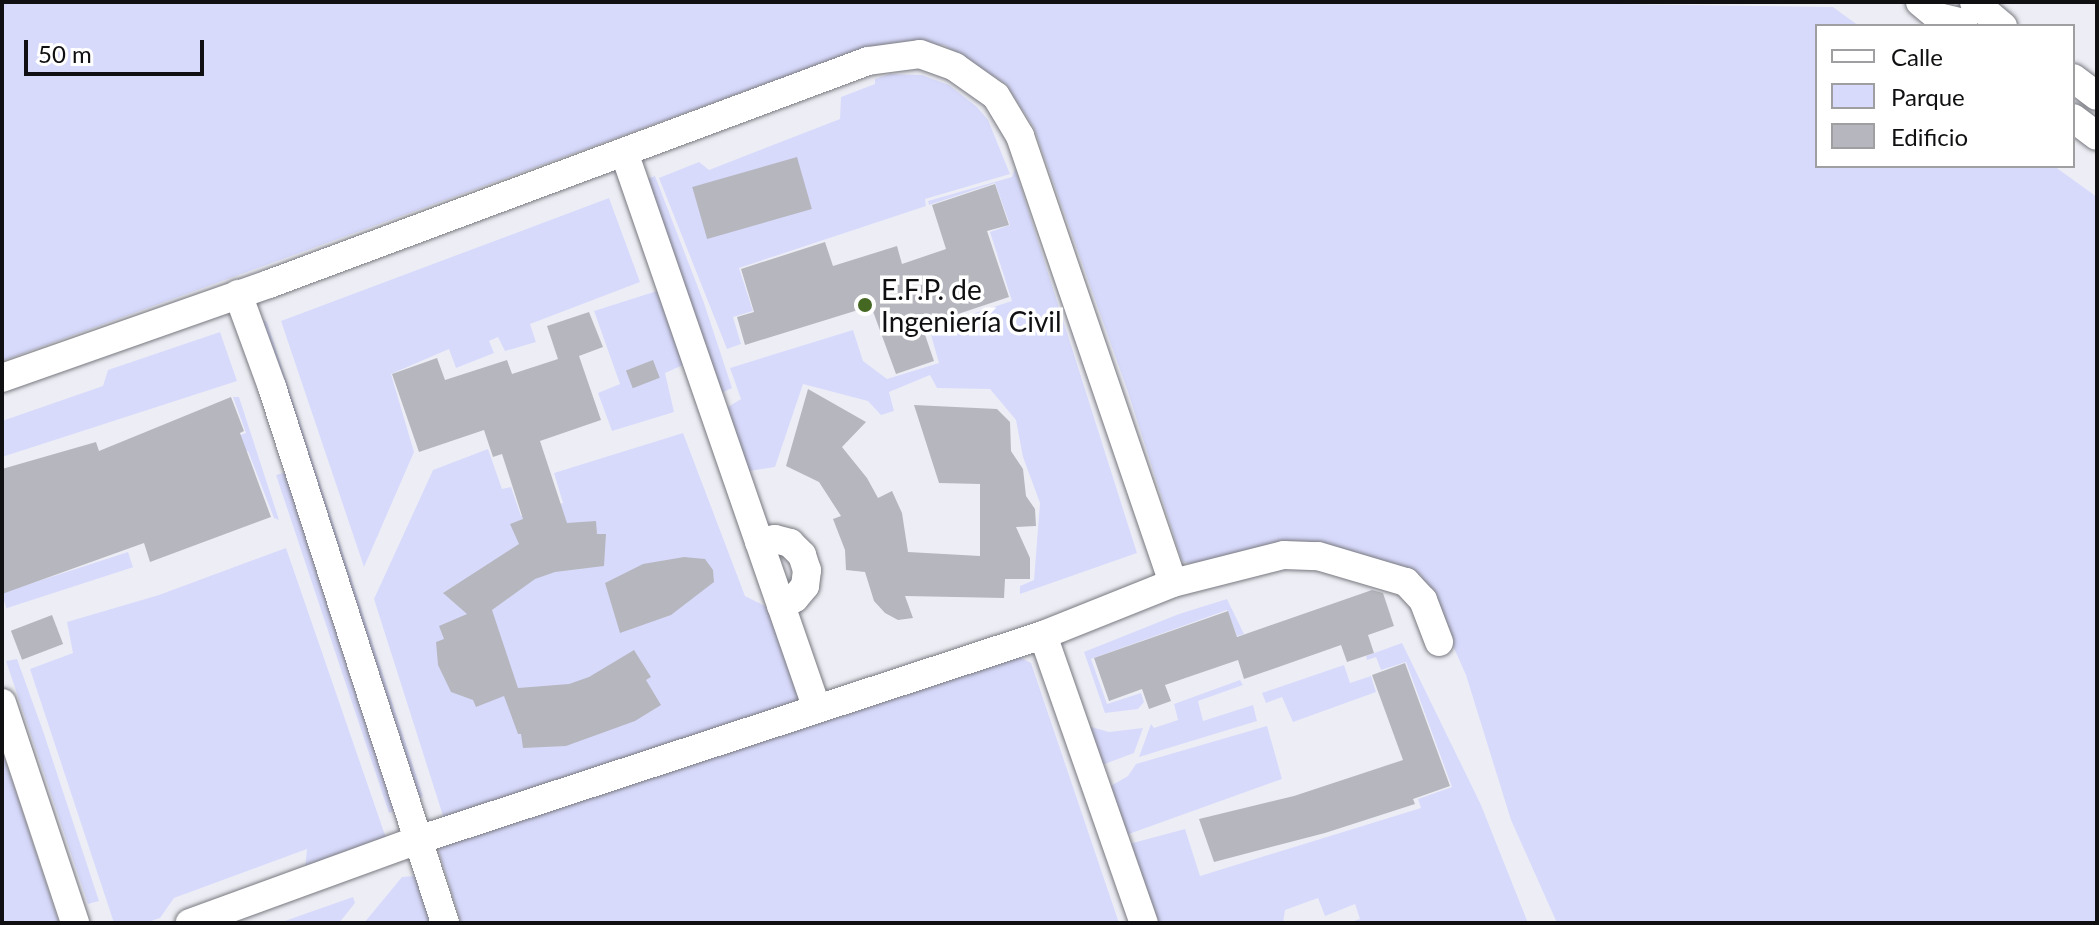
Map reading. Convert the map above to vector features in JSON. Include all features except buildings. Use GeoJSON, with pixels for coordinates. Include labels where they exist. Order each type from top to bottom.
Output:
{"type":"FeatureCollection","features":[{"type":"Feature","properties":{"kind":"street"},"geometry":{"type":"LineString","coordinates":[[1920,2],[1938,17],[1966,13],[1997,24]]}},
{"type":"Feature","properties":{"kind":"street"},"geometry":{"type":"LineString","coordinates":[[2,378],[868,61],[920,54],[941,60],[979,82],[996,96],[1020,136],[1173,583]]}},
{"type":"Feature","properties":{"kind":"street"},"geometry":{"type":"LineString","coordinates":[[2075,80],[2097,96]]}},
{"type":"Feature","properties":{"kind":"street"},"geometry":{"type":"LineString","coordinates":[[2075,120],[2097,136]]}},
{"type":"Feature","properties":{"kind":"street"},"geometry":{"type":"LineString","coordinates":[[624,152],[817,709]]}},
{"type":"Feature","properties":{"kind":"street"},"geometry":{"type":"LineString","coordinates":[[238,294],[272,387],[445,923]]}},
{"type":"Feature","properties":{"kind":"street"},"geometry":{"type":"LineString","coordinates":[[190,923],[418,840],[1043,635],[1173,583],[1284,555],[1318,556],[1406,582],[1423,600],[1439,642]]}},
{"type":"Feature","properties":{"kind":"street"},"geometry":{"type":"LineString","coordinates":[[1043,635],[1144,923]]}},
{"type":"Feature","properties":{"kind":"street"},"geometry":{"type":"LineString","coordinates":[[2,703],[75,923]]}},
{"type":"Feature","properties":{"kind":"green space"},"geometry":{"type":"Polygon","coordinates":[[[2,2],[1460,2],[1833,7],[1856,24],[1815,24],[1815,168],[2057,168],[2097,197],[2097,923],[1557,923],[1511,820],[1466,675],[1421,575],[1311,543],[1269,544],[1191,564],[1182,561],[1128,392],[1034,128],[1006,84],[944,45],[889,44],[831,60],[2,361],[2,2]]]}},
{"type":"Feature","properties":{"kind":"green space"},"geometry":{"type":"Polygon","coordinates":[[[890,74],[922,75],[949,85],[977,107],[988,120],[1010,174],[925,199],[926,206],[739,268],[753,311],[733,317],[741,344],[727,349],[659,178],[699,162],[709,170],[840,119],[841,97],[875,84],[875,79],[890,74]]]}},
{"type":"Feature","properties":{"kind":"green space"},"geometry":{"type":"Polygon","coordinates":[[[1015,169],[1137,553],[1020,594],[1020,586],[1034,580],[1040,503],[1023,457],[1016,420],[990,389],[937,388],[930,375],[889,392],[894,411],[881,415],[868,401],[803,384],[775,467],[743,472],[728,407],[741,399],[730,368],[853,330],[863,361],[887,379],[939,363],[929,328],[1012,301],[990,232],[1010,225],[995,183],[929,205],[928,201],[1012,177],[1015,169]]]}},
{"type":"Feature","properties":{"kind":"green space"},"geometry":{"type":"Polygon","coordinates":[[[655,176],[704,303],[732,388],[717,395],[644,180],[655,176]]]}},
{"type":"Feature","properties":{"kind":"green space"},"geometry":{"type":"Polygon","coordinates":[[[609,198],[640,282],[530,324],[536,342],[505,351],[498,337],[489,341],[494,353],[456,368],[449,349],[391,374],[414,452],[364,567],[281,321],[609,198]]]}},
{"type":"Feature","properties":{"kind":"green space"},"geometry":{"type":"Polygon","coordinates":[[[657,291],[683,365],[665,373],[674,412],[612,431],[598,393],[620,384],[594,311],[657,291]]]}},
{"type":"Feature","properties":{"kind":"green space"},"geometry":{"type":"Polygon","coordinates":[[[262,319],[267,322],[423,796],[417,798],[262,319]]]}},
{"type":"Feature","properties":{"kind":"green space"},"geometry":{"type":"Polygon","coordinates":[[[220,332],[237,381],[2,457],[2,421],[103,386],[108,370],[220,332]]]}},
{"type":"Feature","properties":{"kind":"green space"},"geometry":{"type":"Polygon","coordinates":[[[233,397],[239,397],[279,520],[274,518],[248,451],[217,462],[211,446],[246,433],[233,397]]]}},
{"type":"Feature","properties":{"kind":"green space"},"geometry":{"type":"Polygon","coordinates":[[[683,433],[745,596],[767,607],[800,700],[444,819],[374,599],[433,470],[488,449],[502,489],[511,487],[521,516],[563,503],[554,473],[683,433]]]}},
{"type":"Feature","properties":{"kind":"green space"},"geometry":{"type":"Polygon","coordinates":[[[287,472],[394,811],[389,813],[276,475],[287,472]]]}},
{"type":"Feature","properties":{"kind":"green space"},"geometry":{"type":"Polygon","coordinates":[[[286,548],[386,838],[305,868],[307,849],[174,898],[160,918],[145,923],[114,923],[30,669],[73,653],[67,622],[159,595],[286,548]]]}},
{"type":"Feature","properties":{"kind":"green space"},"geometry":{"type":"Polygon","coordinates":[[[128,552],[133,567],[6,608],[2,593],[128,552]]]}},
{"type":"Feature","properties":{"kind":"green space"},"geometry":{"type":"Polygon","coordinates":[[[1227,599],[1244,634],[1237,636],[1227,610],[1091,659],[1107,704],[1141,693],[1144,702],[1138,709],[1105,713],[1084,652],[1179,614],[1227,599]]]}},
{"type":"Feature","properties":{"kind":"green space"},"geometry":{"type":"Polygon","coordinates":[[[1402,643],[1481,805],[1528,923],[1348,923],[1360,919],[1355,904],[1325,916],[1318,898],[1285,910],[1283,923],[1155,923],[1129,844],[1185,829],[1200,876],[1421,808],[1418,799],[1452,787],[1406,662],[1381,670],[1376,657],[1367,660],[1366,656],[1402,643]]]}},
{"type":"Feature","properties":{"kind":"green space"},"geometry":{"type":"Polygon","coordinates":[[[1015,655],[1031,663],[1119,923],[461,923],[439,852],[441,845],[1015,655]]]}},
{"type":"Feature","properties":{"kind":"green space"},"geometry":{"type":"Polygon","coordinates":[[[17,659],[99,901],[88,904],[6,661],[17,659]]]}},
{"type":"Feature","properties":{"kind":"green space"},"geometry":{"type":"Polygon","coordinates":[[[1344,665],[1350,683],[1371,676],[1376,692],[1293,722],[1282,697],[1266,703],[1262,693],[1344,665]]]}},
{"type":"Feature","properties":{"kind":"green space"},"geometry":{"type":"Polygon","coordinates":[[[1240,680],[1243,685],[1198,701],[1203,721],[1253,705],[1257,721],[1139,757],[1151,724],[1154,728],[1178,720],[1174,704],[1240,680]]]}},
{"type":"Feature","properties":{"kind":"green space"},"geometry":{"type":"Polygon","coordinates":[[[1088,726],[1109,732],[1143,728],[1134,753],[1102,765],[1088,726]]]}},
{"type":"Feature","properties":{"kind":"green space"},"geometry":{"type":"Polygon","coordinates":[[[1267,726],[1282,779],[1126,835],[1109,787],[1128,776],[1136,764],[1267,726]]]}},
{"type":"Feature","properties":{"kind":"green space"},"geometry":{"type":"Polygon","coordinates":[[[2,750],[59,923],[2,923],[2,750]]]}},
{"type":"Feature","properties":{"kind":"green space"},"geometry":{"type":"Polygon","coordinates":[[[414,876],[434,923],[364,923],[402,877],[414,876]]]}},
{"type":"Feature","properties":{"kind":"green space"},"geometry":{"type":"Polygon","coordinates":[[[353,897],[355,903],[339,923],[279,923],[353,897]]]}},
{"type":"Feature","properties":{"kind":"place","name":"E.F.P. de Ingeniería Civil"},"geometry":{"type":"Point","coordinates":[865,305]}}]}
